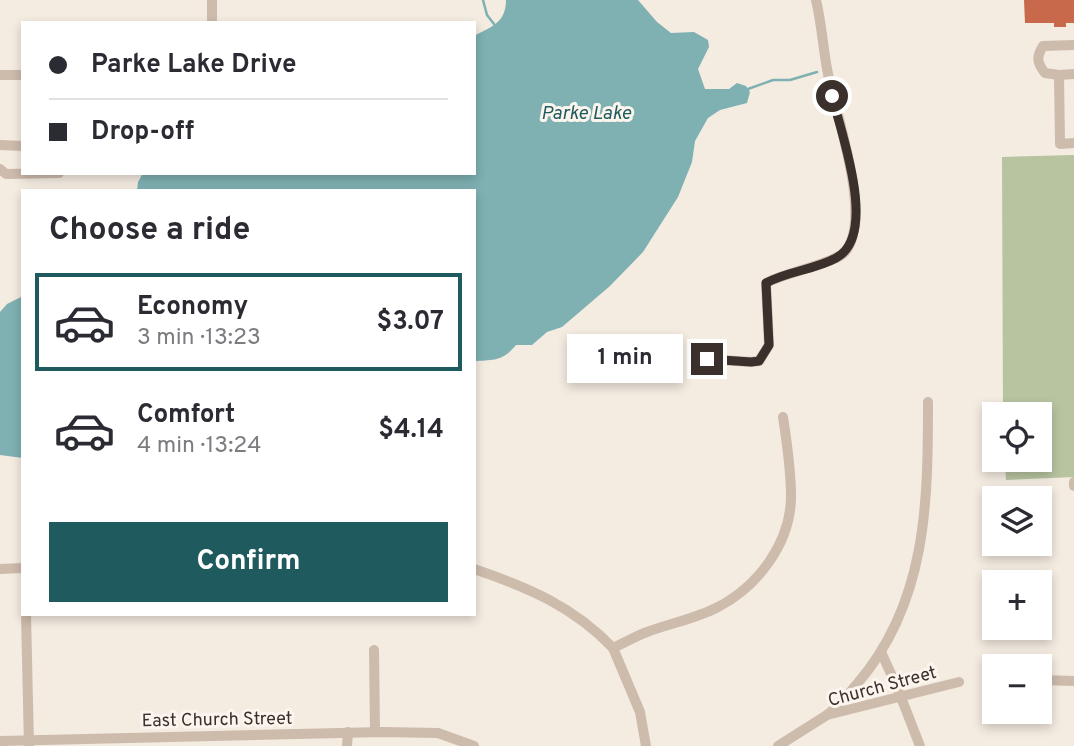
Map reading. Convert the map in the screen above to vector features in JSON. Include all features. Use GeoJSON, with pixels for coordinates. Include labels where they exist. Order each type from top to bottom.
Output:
{"type":"FeatureCollection","features":[{"type":"Feature","properties":{"kind":"street"},"geometry":{"type":"LineString","coordinates":[[212,0],[212,21]]}},
{"type":"Feature","properties":{"kind":"street"},"geometry":{"type":"LineString","coordinates":[[707,359],[759,361],[766,352],[769,336],[765,308],[766,283],[791,272],[835,259],[845,253],[854,237],[855,193],[827,71],[816,0]]}},
{"type":"Feature","properties":{"kind":"street"},"geometry":{"type":"LineString","coordinates":[[1074,45],[1043,46],[1038,54],[1038,65],[1045,73],[1074,74]]}},
{"type":"Feature","properties":{"kind":"street"},"geometry":{"type":"LineString","coordinates":[[0,75],[21,75]]}},
{"type":"Feature","properties":{"kind":"street"},"geometry":{"type":"LineString","coordinates":[[1059,75],[1060,144],[1074,143]]}},
{"type":"Feature","properties":{"kind":"street"},"geometry":{"type":"LineString","coordinates":[[0,147],[21,146]]}},
{"type":"Feature","properties":{"kind":"street"},"geometry":{"type":"LineString","coordinates":[[0,169],[6,174],[21,174]]}},
{"type":"Feature","properties":{"kind":"street"},"geometry":{"type":"LineString","coordinates":[[827,715],[867,672],[881,652],[894,631],[910,589],[924,526],[928,484],[928,402]]}},
{"type":"Feature","properties":{"kind":"street"},"geometry":{"type":"LineString","coordinates":[[613,648],[646,632],[679,623],[717,607],[744,591],[763,573],[785,527],[791,500],[783,417]]}},
{"type":"Feature","properties":{"kind":"street"},"geometry":{"type":"LineString","coordinates":[[0,569],[21,568]]}},
{"type":"Feature","properties":{"kind":"street"},"geometry":{"type":"LineString","coordinates":[[476,570],[512,581],[554,602],[592,626],[613,648],[640,712],[646,746]]}},
{"type":"Feature","properties":{"kind":"street"},"geometry":{"type":"LineString","coordinates":[[26,616],[29,743]]}},
{"type":"Feature","properties":{"kind":"street"},"geometry":{"type":"LineString","coordinates":[[374,650],[375,732]]}},
{"type":"Feature","properties":{"kind":"street"},"geometry":{"type":"LineString","coordinates":[[881,652],[920,746]]}},
{"type":"Feature","properties":{"kind":"street"},"geometry":{"type":"LineString","coordinates":[[1052,680],[1074,681]]}},
{"type":"Feature","properties":{"kind":"street","name":"Church Street"},"geometry":{"type":"LineString","coordinates":[[778,746],[827,715],[959,682]]}},
{"type":"Feature","properties":{"kind":"street"},"geometry":{"type":"LineString","coordinates":[[347,746],[348,732]]}},
{"type":"Feature","properties":{"kind":"street","name":"East Church Street"},"geometry":{"type":"LineString","coordinates":[[0,741],[29,743],[375,732],[434,733],[474,746]]}},
{"type":"Feature","properties":{"kind":"green space"},"geometry":{"type":"Polygon","coordinates":[[[1074,155],[1074,477],[1006,480],[1006,472],[1052,472],[1052,402],[1003,402],[1002,157],[1074,155]]]}},
{"type":"Feature","properties":{"kind":"water","name":"Parke Lake"},"geometry":{"type":"Polygon","coordinates":[[[506,0],[638,0],[657,22],[671,33],[694,32],[708,40],[709,47],[698,69],[705,89],[729,89],[737,83],[746,86],[750,92],[747,103],[720,110],[708,118],[695,141],[692,162],[678,197],[643,252],[610,286],[562,327],[547,332],[532,345],[516,345],[498,359],[476,361],[476,189],[137,189],[142,175],[476,175],[476,35],[492,27],[505,8],[506,0]]]}},
{"type":"Feature","properties":{"kind":"water"},"geometry":{"type":"Polygon","coordinates":[[[21,297],[21,458],[0,455],[0,312],[7,304],[21,297]]]}},
{"type":"Feature","properties":{"kind":"building"},"geometry":{"type":"Polygon","coordinates":[[[1024,0],[1074,0],[1074,23],[1066,23],[1066,27],[1054,27],[1054,23],[1025,23],[1024,0]]]}},
{"type":"Feature","properties":{"kind":"waterway"},"geometry":{"type":"LineString","coordinates":[[483,0],[487,15],[494,24]]}},
{"type":"Feature","properties":{"kind":"waterway"},"geometry":{"type":"LineString","coordinates":[[748,89],[773,80],[790,80],[817,72]]}},
{"type":"Feature","properties":{"kind":"route"},"geometry":{"type":"LineString","coordinates":[[707,359],[759,361],[769,345],[765,308],[766,283],[791,272],[835,259],[845,253],[854,237],[855,193],[832,96]]}}]}
